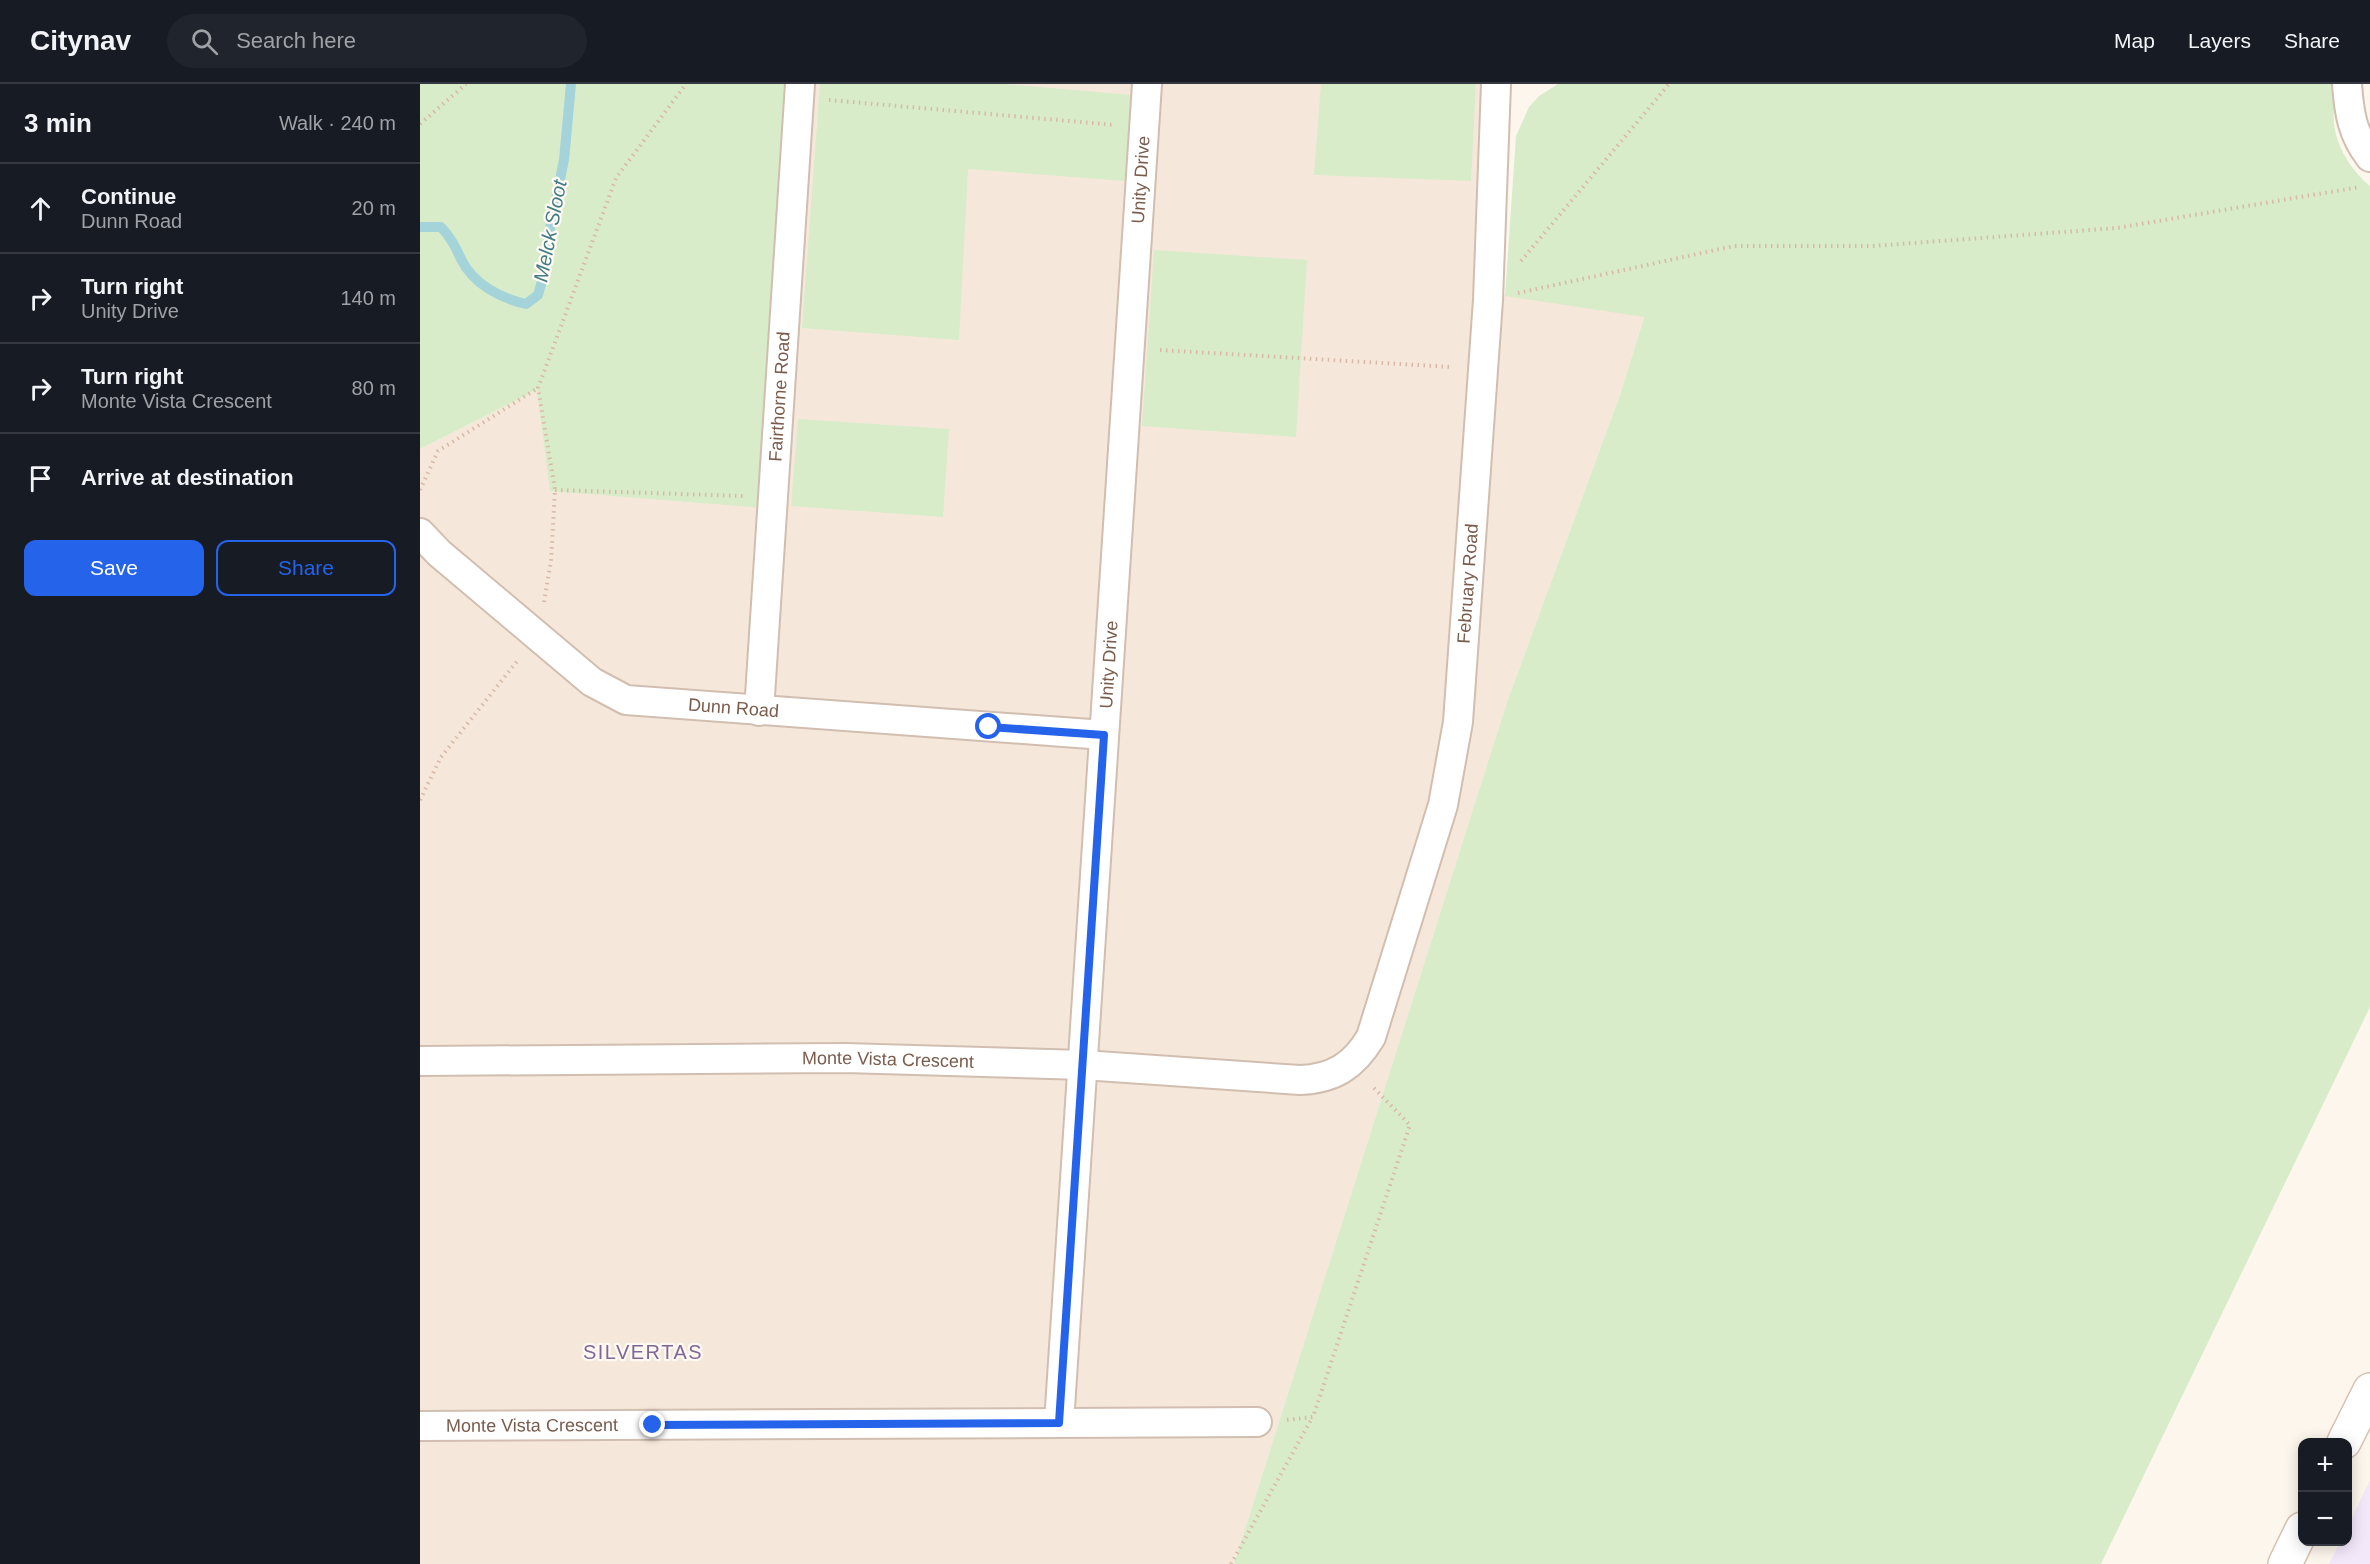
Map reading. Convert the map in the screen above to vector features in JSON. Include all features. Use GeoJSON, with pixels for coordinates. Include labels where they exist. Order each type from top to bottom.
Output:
{"type":"FeatureCollection","features":[{"type":"Feature","properties":{"kind":"street","name":"Unity Drive"},"geometry":{"type":"LineString","coordinates":[[1059,1423],[1147,84]]}},
{"type":"Feature","properties":{"kind":"street","name":"February Road"},"geometry":{"type":"LineString","coordinates":[[1351,1064],[1371,1037],[1443,805],[1458,722],[1484,369],[1496,84]]}},
{"type":"Feature","properties":{"kind":"street"},"geometry":{"type":"LineString","coordinates":[[2347,84],[2351,124],[2370,157]]}},
{"type":"Feature","properties":{"kind":"street","name":"Fairthorne Road"},"geometry":{"type":"LineString","coordinates":[[759,711],[800,90]]}},
{"type":"Feature","properties":{"kind":"street","name":"Dunn Road"},"geometry":{"type":"LineString","coordinates":[[420,533],[439,553],[592,682],[626,700],[1104,735]]}},
{"type":"Feature","properties":{"kind":"street","name":"Monte Vista Crescent"},"geometry":{"type":"LineString","coordinates":[[420,1061],[845,1058],[1083,1065],[1300,1080],[1318,1079],[1335,1074],[1351,1064]]}},
{"type":"Feature","properties":{"kind":"street"},"geometry":{"type":"LineString","coordinates":[[2346,1438],[2370,1390]]}},
{"type":"Feature","properties":{"kind":"street","name":"Monte Vista Crescent"},"geometry":{"type":"LineString","coordinates":[[420,1426],[1257,1422]]}},
{"type":"Feature","properties":{"kind":"street"},"geometry":{"type":"LineString","coordinates":[[2285,1564],[2298,1537]]}},
{"type":"Feature","properties":{"kind":"path"},"geometry":{"type":"LineString","coordinates":[[420,124],[466,84]]}},
{"type":"Feature","properties":{"kind":"path"},"geometry":{"type":"LineString","coordinates":[[420,800],[441,758],[522,655],[542,614],[549,571],[555,490],[538,388],[615,178],[686,84]]}},
{"type":"Feature","properties":{"kind":"path"},"geometry":{"type":"LineString","coordinates":[[1488,300],[1669,84]]}},
{"type":"Feature","properties":{"kind":"path"},"geometry":{"type":"LineString","coordinates":[[800,90],[1144,127]]}},
{"type":"Feature","properties":{"kind":"path"},"geometry":{"type":"LineString","coordinates":[[1488,300],[1734,246],[1873,246],[2117,228],[2370,185]]}},
{"type":"Feature","properties":{"kind":"path"},"geometry":{"type":"LineString","coordinates":[[1130,348],[1484,369]]}},
{"type":"Feature","properties":{"kind":"path"},"geometry":{"type":"LineString","coordinates":[[420,490],[438,452],[538,388]]}},
{"type":"Feature","properties":{"kind":"path"},"geometry":{"type":"LineString","coordinates":[[555,490],[773,497]]}},
{"type":"Feature","properties":{"kind":"path"},"geometry":{"type":"LineString","coordinates":[[1231,1564],[1313,1417],[1410,1125],[1351,1064]]}},
{"type":"Feature","properties":{"kind":"path"},"geometry":{"type":"LineString","coordinates":[[1257,1422],[1313,1417]]}},
{"type":"Feature","properties":{"kind":"shaded area"},"geometry":{"type":"Polygon","coordinates":[[[799,84],[1498,84],[1491,293],[1644,316],[1620,395],[1507,702],[1234,1564],[420,1564],[420,449],[537,390],[799,84]]]}},
{"type":"Feature","properties":{"kind":"shaded area"},"geometry":{"type":"Polygon","coordinates":[[[2370,1480],[2370,1564],[2329,1564],[2338,1546],[2352,1546],[2352,1518],[2370,1480]]]}},
{"type":"Feature","properties":{"kind":"green space"},"geometry":{"type":"Polygon","coordinates":[[[420,84],[799,84],[765,508],[550,491],[537,390],[420,449],[420,84]]]}},
{"type":"Feature","properties":{"kind":"green space"},"geometry":{"type":"Polygon","coordinates":[[[820,84],[1003,84],[1132,95],[1125,181],[968,169],[959,340],[802,328],[820,84]]]}},
{"type":"Feature","properties":{"kind":"green space"},"geometry":{"type":"Polygon","coordinates":[[[1321,84],[1476,84],[1471,181],[1314,175],[1321,84]]]}},
{"type":"Feature","properties":{"kind":"green space"},"geometry":{"type":"Polygon","coordinates":[[[1558,84],[2334,84],[2334,122],[2341,149],[2357,173],[2370,186],[2370,1007],[2101,1564],[1234,1564],[1507,702],[1620,395],[1644,317],[1505,296],[1516,136],[1529,107],[1539,96],[1558,84]]]}},
{"type":"Feature","properties":{"kind":"green space"},"geometry":{"type":"Polygon","coordinates":[[[1154,250],[1307,260],[1296,437],[1142,426],[1154,250]]]}},
{"type":"Feature","properties":{"kind":"green space"},"geometry":{"type":"Polygon","coordinates":[[[798,419],[949,429],[943,517],[791,506],[798,419]]]}},
{"type":"Feature","properties":{"kind":"waterway","name":"Melck Sloot"},"geometry":{"type":"LineString","coordinates":[[420,227],[441,227],[448,235],[466,268],[488,289],[526,304],[538,295],[546,267],[548,238],[564,160],[571,84]]}},
{"type":"Feature","properties":{"kind":"district","name":"SILVERTAS"},"geometry":{"type":"Point","coordinates":[643,1352]}},
{"type":"Feature","properties":{"kind":"route"},"geometry":{"type":"LineString","coordinates":[[653,1425],[1059,1423],[1104,735],[989,727]]}}]}
